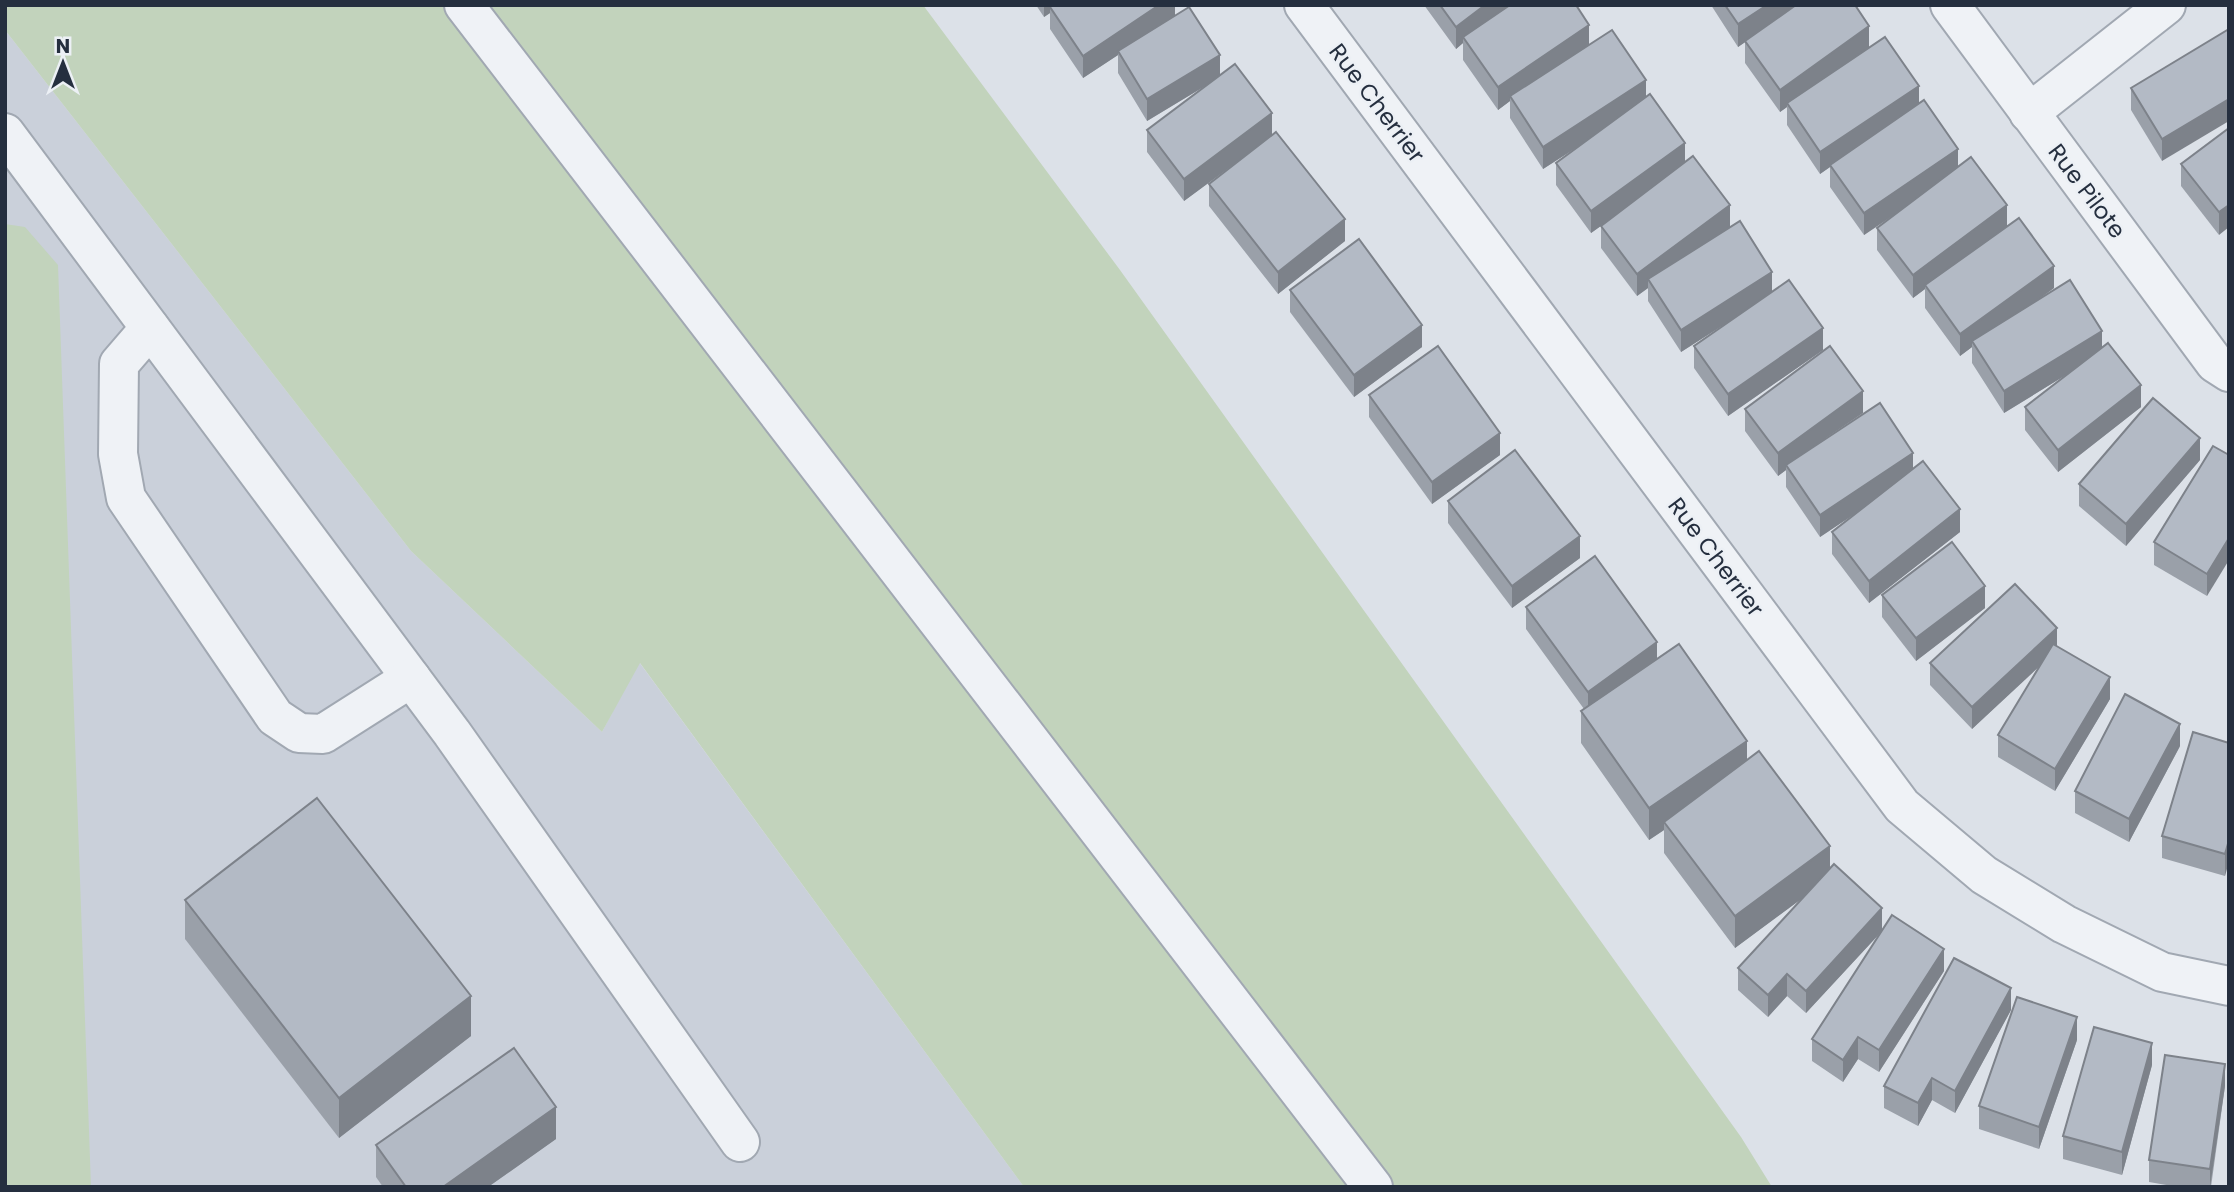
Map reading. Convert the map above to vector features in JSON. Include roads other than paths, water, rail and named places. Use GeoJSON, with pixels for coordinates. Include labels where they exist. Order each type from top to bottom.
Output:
{"type":"FeatureCollection","features":[{"type":"Feature","properties":{"kind":"street"},"geometry":{"type":"LineString","coordinates":[[464,5],[1373,1187]]}},
{"type":"Feature","properties":{"kind":"street","name":"Rue Cherrier"},"geometry":{"type":"LineString","coordinates":[[1304,5],[1902,806],[1984,875],[2064,924],[2162,972],[2229,986]]}},
{"type":"Feature","properties":{"kind":"street","name":"Rue Pilote"},"geometry":{"type":"LineString","coordinates":[[1950,5],[2215,363],[2229,372]]}},
{"type":"Feature","properties":{"kind":"street"},"geometry":{"type":"LineString","coordinates":[[2029,113],[2166,5]]}},
{"type":"Feature","properties":{"kind":"street"},"geometry":{"type":"LineString","coordinates":[[5,133],[411,678],[740,1142]]}},
{"type":"Feature","properties":{"kind":"street"},"geometry":{"type":"LineString","coordinates":[[150,328],[119,363],[118,454],[126,498],[275,717],[299,733],[323,734],[411,678]]}}]}
